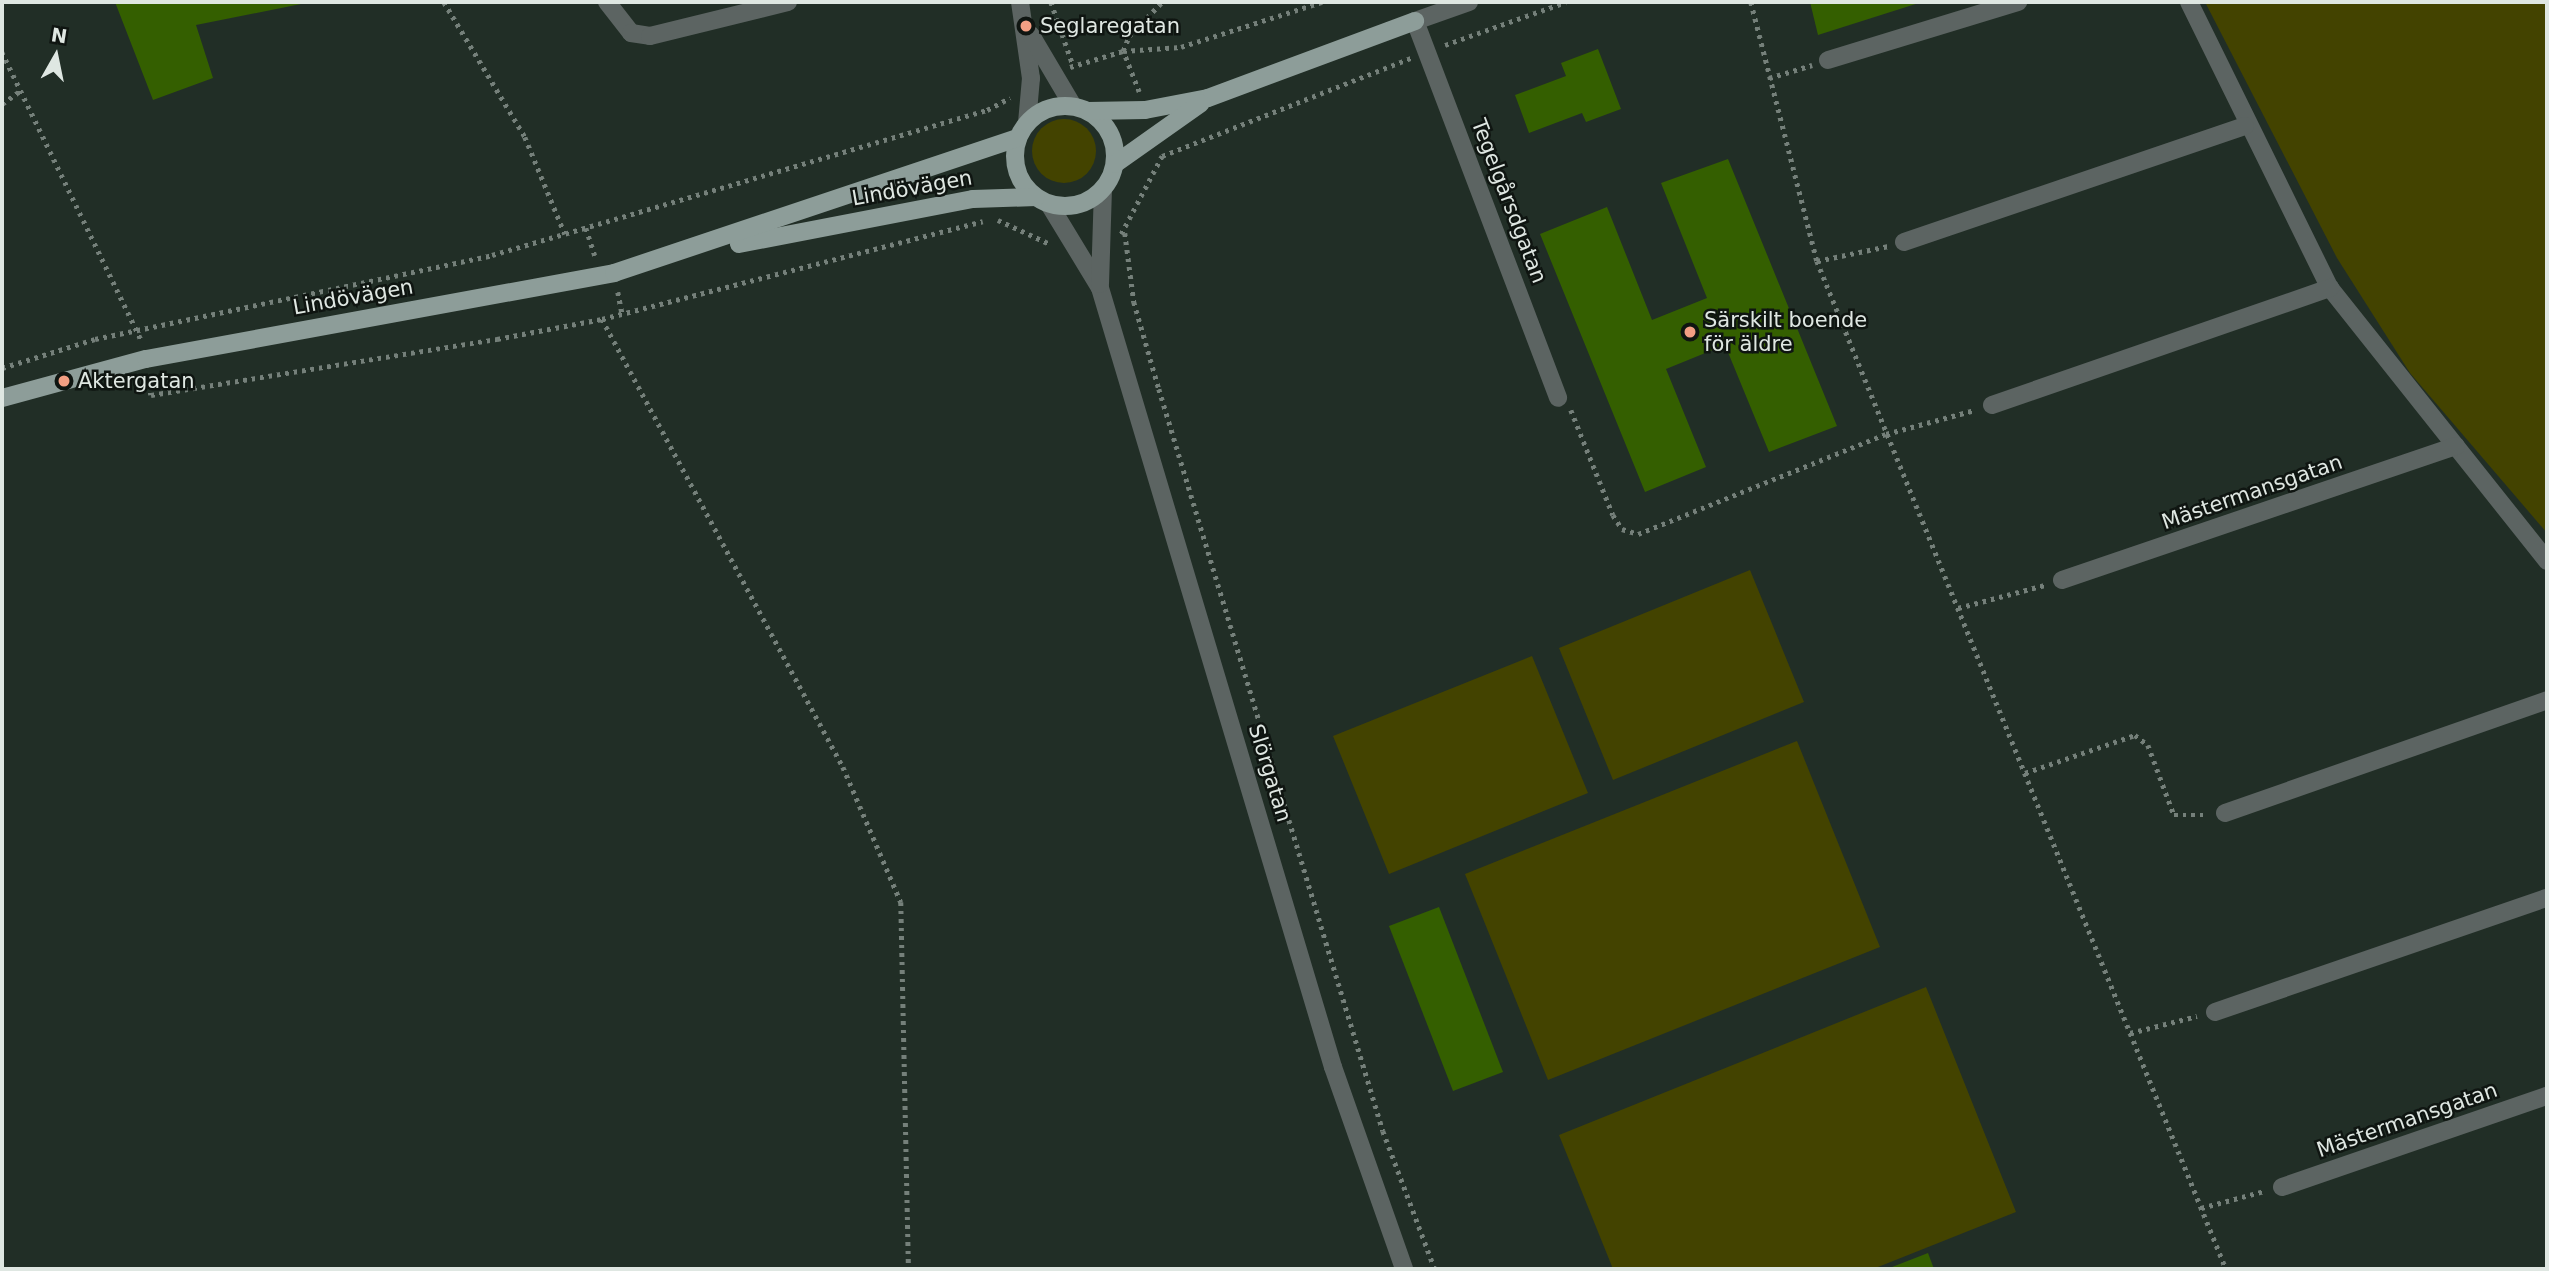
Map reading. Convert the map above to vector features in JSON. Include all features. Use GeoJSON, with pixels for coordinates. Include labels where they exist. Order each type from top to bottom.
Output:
{"type":"FeatureCollection","features":[{"type":"Feature","properties":{"kind":"main road"},"geometry":{"type":"LineString","coordinates":[[1208,97],[1115,164],[1102,190],[1077,205],[1042,200],[1017,170],[1022,131],[1040,112],[1081,108],[1145,110],[1208,97],[1415,21]]}},
{"type":"Feature","properties":{"kind":"main road"},"geometry":{"type":"LineString","coordinates":[[1081,108],[1111,135],[1115,164]]}},
{"type":"Feature","properties":{"kind":"main road","name":"Lindövägen"},"geometry":{"type":"LineString","coordinates":[[673,257],[1022,131]]}},
{"type":"Feature","properties":{"kind":"main road","name":"Lindövägen"},"geometry":{"type":"LineString","coordinates":[[2,398],[159,357],[973,199],[1042,200]]}},
{"type":"Feature","properties":{"kind":"main road","name":"Lindövägen"},"geometry":{"type":"LineString","coordinates":[[2,404],[41,387]]}},
{"type":"Feature","properties":{"kind":"street"},"geometry":{"type":"LineString","coordinates":[[607,2],[631,33],[650,36],[788,2]]}},
{"type":"Feature","properties":{"kind":"street"},"geometry":{"type":"LineString","coordinates":[[1020,2],[1026,26],[1031,78],[1022,131]]}},
{"type":"Feature","properties":{"kind":"street"},"geometry":{"type":"LineString","coordinates":[[1415,21],[1469,2]]}},
{"type":"Feature","properties":{"kind":"street"},"geometry":{"type":"LineString","coordinates":[[1828,60],[2018,2]]}},
{"type":"Feature","properties":{"kind":"street"},"geometry":{"type":"LineString","coordinates":[[2189,2],[2245,125],[2330,288],[2547,561]]}},
{"type":"Feature","properties":{"kind":"street","name":"Tegelgårsdgatan"},"geometry":{"type":"LineString","coordinates":[[1415,21],[1558,398]]}},
{"type":"Feature","properties":{"kind":"street"},"geometry":{"type":"LineString","coordinates":[[1026,26],[1052,72],[1081,108]]}},
{"type":"Feature","properties":{"kind":"street"},"geometry":{"type":"LineString","coordinates":[[1904,242],[2245,125]]}},
{"type":"Feature","properties":{"kind":"street","name":"Slörgatan"},"geometry":{"type":"LineString","coordinates":[[1100,288],[1102,190]]}},
{"type":"Feature","properties":{"kind":"street","name":"Slörgatan"},"geometry":{"type":"LineString","coordinates":[[1042,200],[1100,288],[1333,1067],[1404,1269]]}},
{"type":"Feature","properties":{"kind":"street"},"geometry":{"type":"LineString","coordinates":[[1992,405],[2330,288]]}},
{"type":"Feature","properties":{"kind":"street","name":"Mästermansgatan"},"geometry":{"type":"LineString","coordinates":[[2062,580],[2456,446]]}},
{"type":"Feature","properties":{"kind":"street"},"geometry":{"type":"LineString","coordinates":[[2225,813],[2547,700]]}},
{"type":"Feature","properties":{"kind":"street"},"geometry":{"type":"LineString","coordinates":[[2215,1012],[2547,898]]}},
{"type":"Feature","properties":{"kind":"street","name":"Mästermansgatan"},"geometry":{"type":"LineString","coordinates":[[2281,1187],[2547,1096]]}},
{"type":"Feature","properties":{"kind":"path"},"geometry":{"type":"LineString","coordinates":[[443,2],[525,137],[565,234]]}},
{"type":"Feature","properties":{"kind":"path"},"geometry":{"type":"LineString","coordinates":[[1051,2],[1073,66]]}},
{"type":"Feature","properties":{"kind":"path"},"geometry":{"type":"LineString","coordinates":[[1145,110],[1123,51],[1129,36],[1162,2]]}},
{"type":"Feature","properties":{"kind":"path"},"geometry":{"type":"LineString","coordinates":[[1052,72],[1123,51],[1181,47],[1322,2]]}},
{"type":"Feature","properties":{"kind":"path"},"geometry":{"type":"LineString","coordinates":[[1751,2],[1817,261],[2226,1269]]}},
{"type":"Feature","properties":{"kind":"path"},"geometry":{"type":"LineString","coordinates":[[1769,78],[1828,60]]}},
{"type":"Feature","properties":{"kind":"path"},"geometry":{"type":"LineString","coordinates":[[2,368],[95,339],[565,234],[987,110],[1012,97],[1012,83],[1031,78]]}},
{"type":"Feature","properties":{"kind":"path"},"geometry":{"type":"LineString","coordinates":[[2,104],[20,91]]}},
{"type":"Feature","properties":{"kind":"path"},"geometry":{"type":"LineString","coordinates":[[1153,135],[1162,156]]}},
{"type":"Feature","properties":{"kind":"path"},"geometry":{"type":"LineString","coordinates":[[1125,233],[1134,302],[1159,389],[1383,1131],[1435,1269]]}},
{"type":"Feature","properties":{"kind":"path"},"geometry":{"type":"LineString","coordinates":[[1817,261],[1904,242]]}},
{"type":"Feature","properties":{"kind":"path"},"geometry":{"type":"LineString","coordinates":[[602,319],[843,767],[901,902],[909,1269]]}},
{"type":"Feature","properties":{"kind":"path"},"geometry":{"type":"LineString","coordinates":[[1558,398],[1569,405],[1613,515],[1622,529],[1638,534],[1886,435],[1992,405]]}},
{"type":"Feature","properties":{"kind":"path"},"geometry":{"type":"LineString","coordinates":[[1958,608],[2062,580]]}},
{"type":"Feature","properties":{"kind":"path"},"geometry":{"type":"LineString","coordinates":[[2025,773],[2135,735],[2148,745],[2174,815],[2225,813]]}},
{"type":"Feature","properties":{"kind":"path"},"geometry":{"type":"LineString","coordinates":[[2130,1032],[2215,1012]]}},
{"type":"Feature","properties":{"kind":"path"},"geometry":{"type":"LineString","coordinates":[[2201,1208],[2281,1187]]}},
{"type":"Feature","properties":{"kind":"shaded area"},"geometry":{"type":"Polygon","coordinates":[[[2205,2],[2547,2],[2547,533],[2410,373],[2337,258],[2205,2]]]}},
{"type":"Feature","properties":{"kind":"shaded area"},"geometry":{"type":"Polygon","coordinates":[[[1064,119],[1082,125],[1090,133],[1096,151],[1090,169],[1082,177],[1064,183],[1046,177],[1038,169],[1032,151],[1038,133],[1046,125],[1064,119]]]}},
{"type":"Feature","properties":{"kind":"shaded area"},"geometry":{"type":"Polygon","coordinates":[[[1750,570],[1804,702],[1613,780],[1559,648],[1750,570]]]}},
{"type":"Feature","properties":{"kind":"shaded area"},"geometry":{"type":"Polygon","coordinates":[[[1532,656],[1588,793],[1389,874],[1333,736],[1532,656]]]}},
{"type":"Feature","properties":{"kind":"shaded area"},"geometry":{"type":"Polygon","coordinates":[[[1797,741],[1880,947],[1548,1080],[1465,874],[1797,741]]]}},
{"type":"Feature","properties":{"kind":"shaded area"},"geometry":{"type":"Polygon","coordinates":[[[1926,987],[2016,1212],[1873,1269],[1613,1269],[1559,1135],[1926,987]]]}},
{"type":"Feature","properties":{"kind":"building"},"geometry":{"type":"Polygon","coordinates":[[[115,2],[306,3],[196,25],[213,78],[153,100],[115,2]]]}},
{"type":"Feature","properties":{"kind":"building"},"geometry":{"type":"Polygon","coordinates":[[[1810,2],[1922,2],[1818,35],[1810,2]]]}},
{"type":"Feature","properties":{"kind":"building"},"geometry":{"type":"Polygon","coordinates":[[[1598,49],[1621,109],[1586,122],[1582,113],[1529,133],[1515,95],[1566,76],[1561,63],[1598,49]]]}},
{"type":"Feature","properties":{"kind":"building","name":"Särskilt boende för äldre"},"geometry":{"type":"Polygon","coordinates":[[[1728,159],[1837,426],[1769,452],[1725,345],[1666,369],[1706,467],[1645,492],[1540,234],[1607,207],[1652,320],[1707,298],[1661,183],[1728,159]]]}},
{"type":"Feature","properties":{"kind":"building"},"geometry":{"type":"Polygon","coordinates":[[[1439,907],[1503,1072],[1453,1091],[1389,926],[1439,907]]]}},
{"type":"Feature","properties":{"kind":"building"},"geometry":{"type":"Polygon","coordinates":[[[1928,1253],[1934,1269],[1887,1269],[1928,1253]]]}},
{"type":"Feature","properties":{"kind":"place","name":"Seglaregatan"},"geometry":{"type":"Point","coordinates":[1026,26]}},
{"type":"Feature","properties":{"kind":"place","name":"Särskilt boende för äldre"},"geometry":{"type":"Point","coordinates":[1690,332]}},
{"type":"Feature","properties":{"kind":"place","name":"Aktergatan"},"geometry":{"type":"Point","coordinates":[64,381]}}]}
